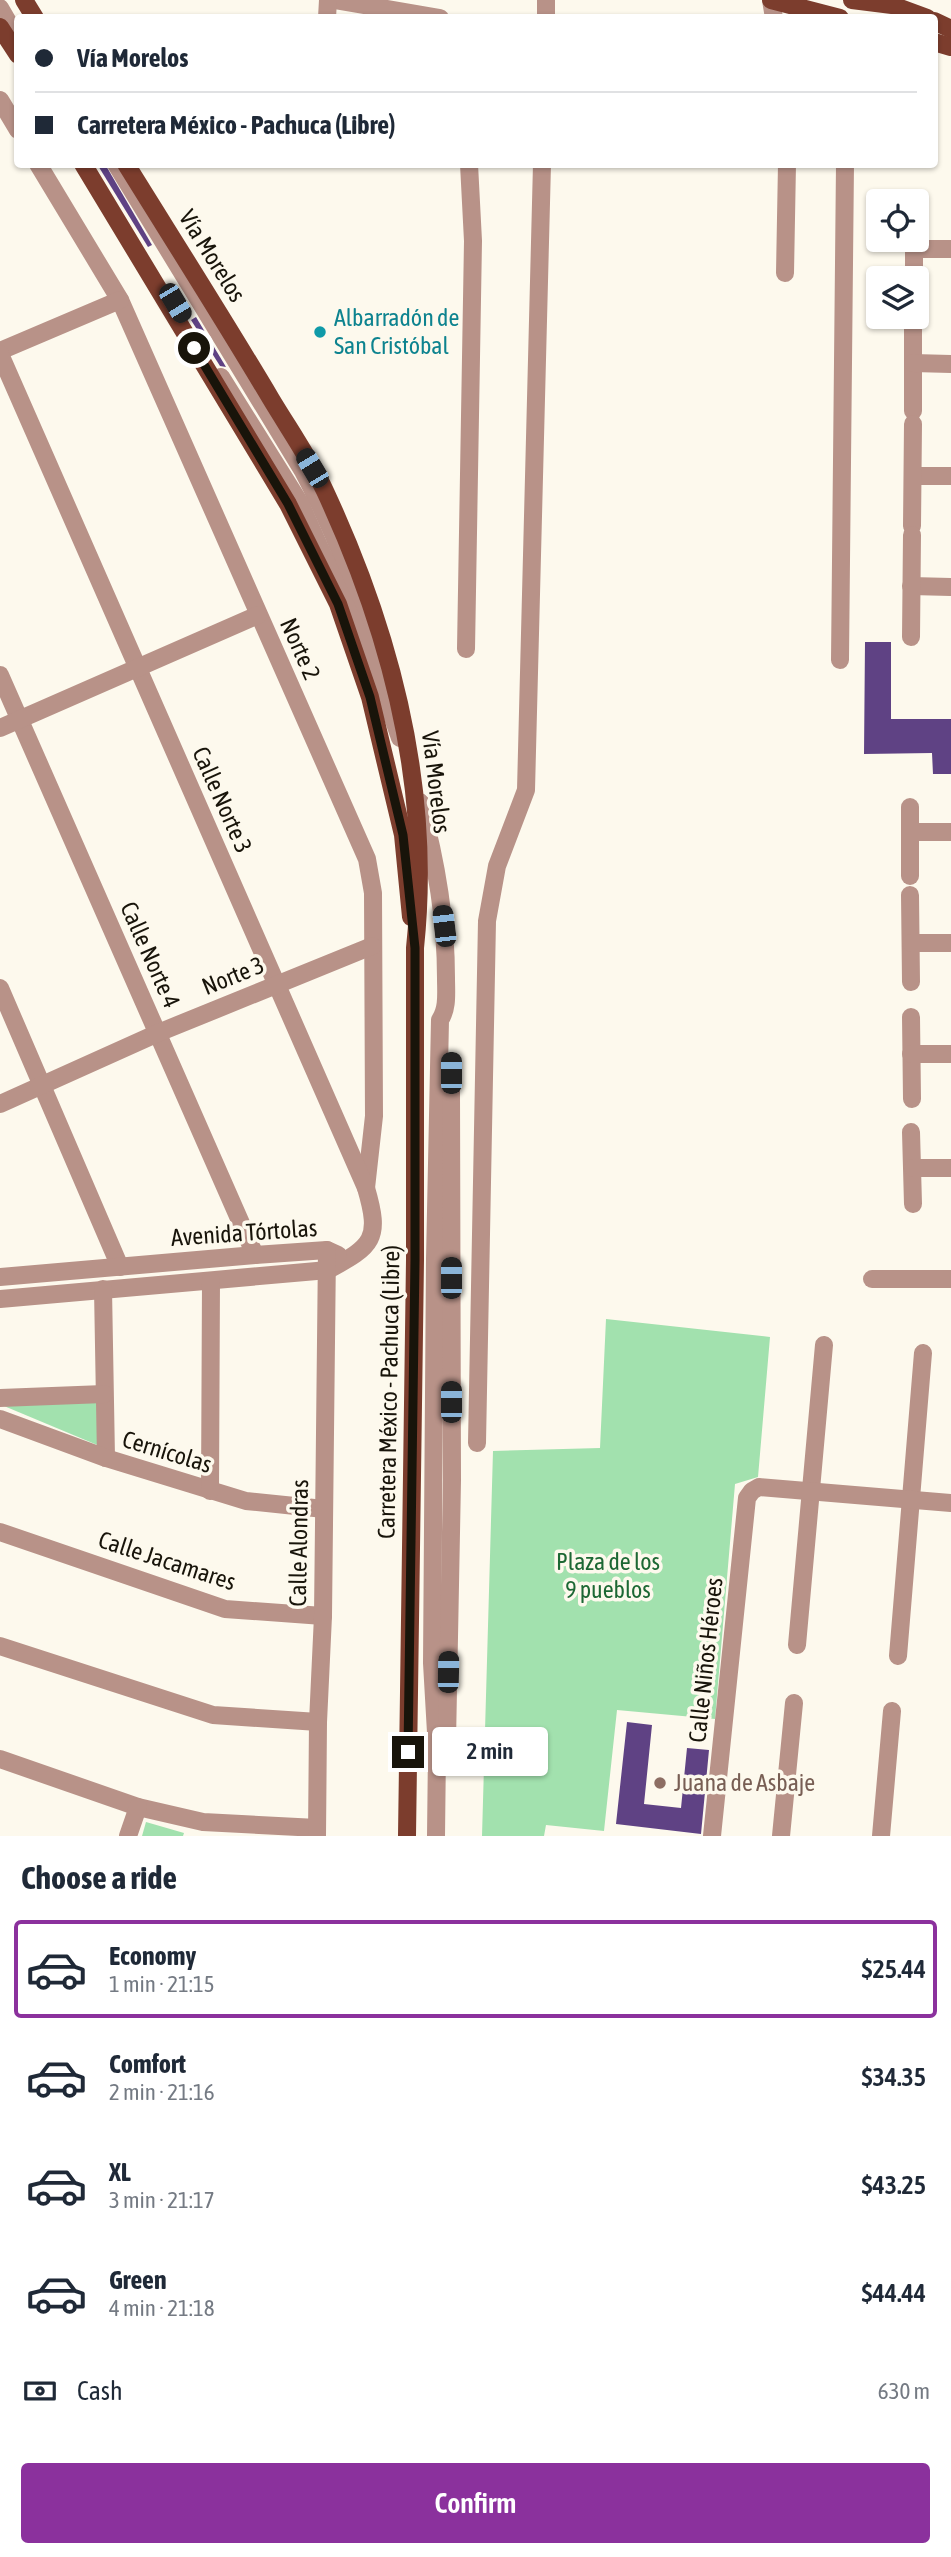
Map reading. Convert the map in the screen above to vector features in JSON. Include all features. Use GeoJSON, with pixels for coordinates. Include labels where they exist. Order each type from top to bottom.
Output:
{"type":"FeatureCollection","features":[{"type":"Feature","properties":{"kind":"main road"},"geometry":{"type":"LineString","coordinates":[[771,0],[825,14]]}},
{"type":"Feature","properties":{"kind":"main road"},"geometry":{"type":"LineString","coordinates":[[852,0],[892,5],[917,14]]}},
{"type":"Feature","properties":{"kind":"main road"},"geometry":{"type":"LineString","coordinates":[[0,27],[14,49]]}},
{"type":"Feature","properties":{"kind":"main road","name":"Vía Morelos"},"geometry":{"type":"LineString","coordinates":[[85,168],[288,504],[338,604],[370,697],[403,835],[415,948]]}},
{"type":"Feature","properties":{"kind":"main road","name":"Vía Morelos"},"geometry":{"type":"LineString","coordinates":[[128,168],[324,488],[373,610],[398,692],[414,783],[421,897],[415,948]]}},
{"type":"Feature","properties":{"kind":"main road","name":"Carretera México - Pachuca (Libre)"},"geometry":{"type":"LineString","coordinates":[[407,1836],[415,1260],[415,948]]}},
{"type":"Feature","properties":{"kind":"street"},"geometry":{"type":"LineString","coordinates":[[334,0],[418,14]]}},
{"type":"Feature","properties":{"kind":"street"},"geometry":{"type":"LineString","coordinates":[[0,8],[14,32]]}},
{"type":"Feature","properties":{"kind":"street"},"geometry":{"type":"LineString","coordinates":[[0,100],[14,123]]}},
{"type":"Feature","properties":{"kind":"street","name":"Norte 2"},"geometry":{"type":"LineString","coordinates":[[40,168],[120,300],[367,859],[373,893],[374,1116],[366,1188]]}},
{"type":"Feature","properties":{"kind":"street"},"geometry":{"type":"LineString","coordinates":[[94,168],[300,503],[358,634],[366,639]]}},
{"type":"Feature","properties":{"kind":"street"},"geometry":{"type":"LineString","coordinates":[[118,168],[303,471],[324,511],[368,629],[366,639],[414,783],[438,874],[444,926],[446,1012],[451,1020],[452,1480],[446,1836]]}},
{"type":"Feature","properties":{"kind":"street"},"geometry":{"type":"LineString","coordinates":[[466,649],[473,241],[469,168]]}},
{"type":"Feature","properties":{"kind":"street"},"geometry":{"type":"LineString","coordinates":[[477,1443],[487,921],[497,866],[526,790],[542,168]]}},
{"type":"Feature","properties":{"kind":"street"},"geometry":{"type":"LineString","coordinates":[[785,273],[787,168]]}},
{"type":"Feature","properties":{"kind":"street"},"geometry":{"type":"LineString","coordinates":[[840,660],[845,168]]}},
{"type":"Feature","properties":{"kind":"street"},"geometry":{"type":"LineString","coordinates":[[929,246],[951,249]]}},
{"type":"Feature","properties":{"kind":"street"},"geometry":{"type":"LineString","coordinates":[[0,353],[120,300]]}},
{"type":"Feature","properties":{"kind":"street"},"geometry":{"type":"LineString","coordinates":[[911,637],[913,329]]}},
{"type":"Feature","properties":{"kind":"street","name":"Calle Norte 3"},"geometry":{"type":"LineString","coordinates":[[0,353],[366,1188],[374,1227],[368,1245],[348,1260]]}},
{"type":"Feature","properties":{"kind":"street"},"geometry":{"type":"LineString","coordinates":[[913,363],[951,363]]}},
{"type":"Feature","properties":{"kind":"street"},"geometry":{"type":"LineString","coordinates":[[913,476],[951,477]]}},
{"type":"Feature","properties":{"kind":"street"},"geometry":{"type":"LineString","coordinates":[[911,586],[951,587]]}},
{"type":"Feature","properties":{"kind":"street"},"geometry":{"type":"LineString","coordinates":[[0,728],[258,615]]}},
{"type":"Feature","properties":{"kind":"street","name":"Calle Norte 4"},"geometry":{"type":"LineString","coordinates":[[0,675],[255,1255]]}},
{"type":"Feature","properties":{"kind":"street"},"geometry":{"type":"LineString","coordinates":[[910,807],[910,876]]}},
{"type":"Feature","properties":{"kind":"street"},"geometry":{"type":"LineString","coordinates":[[910,832],[951,832]]}},
{"type":"Feature","properties":{"kind":"street"},"geometry":{"type":"LineString","coordinates":[[911,895],[911,982]]}},
{"type":"Feature","properties":{"kind":"street"},"geometry":{"type":"LineString","coordinates":[[911,943],[951,943]]}},
{"type":"Feature","properties":{"kind":"street","name":"Norte 3"},"geometry":{"type":"LineString","coordinates":[[0,1104],[158,1033],[372,946]]}},
{"type":"Feature","properties":{"kind":"street"},"geometry":{"type":"LineString","coordinates":[[0,988],[120,1267]]}},
{"type":"Feature","properties":{"kind":"street"},"geometry":{"type":"LineString","coordinates":[[436,1836],[437,1750],[432,1663],[435,1286],[440,1020],[446,1012]]}},
{"type":"Feature","properties":{"kind":"street"},"geometry":{"type":"LineString","coordinates":[[911,1017],[912,1099]]}},
{"type":"Feature","properties":{"kind":"street"},"geometry":{"type":"LineString","coordinates":[[911,1054],[951,1054]]}},
{"type":"Feature","properties":{"kind":"street"},"geometry":{"type":"LineString","coordinates":[[912,1132],[913,1204]]}},
{"type":"Feature","properties":{"kind":"street"},"geometry":{"type":"LineString","coordinates":[[913,1168],[951,1168]]}},
{"type":"Feature","properties":{"kind":"street","name":"Avenida Tórtolas"},"geometry":{"type":"LineString","coordinates":[[0,1277],[327,1250],[348,1260]]}},
{"type":"Feature","properties":{"kind":"street","name":"Calle Alondras"},"geometry":{"type":"LineString","coordinates":[[317,1832],[323,1616],[327,1250]]}},
{"type":"Feature","properties":{"kind":"street","name":"Avenida Tórtolas"},"geometry":{"type":"LineString","coordinates":[[0,1299],[328,1270],[348,1260]]}},
{"type":"Feature","properties":{"kind":"street"},"geometry":{"type":"LineString","coordinates":[[872,1279],[951,1279]]}},
{"type":"Feature","properties":{"kind":"street"},"geometry":{"type":"LineString","coordinates":[[210,1491],[211,1281]]}},
{"type":"Feature","properties":{"kind":"street"},"geometry":{"type":"LineString","coordinates":[[103,1289],[106,1458]]}},
{"type":"Feature","properties":{"kind":"street"},"geometry":{"type":"LineString","coordinates":[[797,1646],[813,1492],[824,1345]]}},
{"type":"Feature","properties":{"kind":"street"},"geometry":{"type":"LineString","coordinates":[[898,1656],[923,1353]]}},
{"type":"Feature","properties":{"kind":"street"},"geometry":{"type":"LineString","coordinates":[[0,1398],[104,1394]]}},
{"type":"Feature","properties":{"kind":"street","name":"Cernícolas"},"geometry":{"type":"LineString","coordinates":[[0,1419],[106,1458],[246,1501],[324,1508]]}},
{"type":"Feature","properties":{"kind":"street","name":"Calle Niños Héroes"},"geometry":{"type":"LineString","coordinates":[[712,1836],[747,1498],[759,1487],[813,1492]]}},
{"type":"Feature","properties":{"kind":"street"},"geometry":{"type":"LineString","coordinates":[[813,1492],[951,1503]]}},
{"type":"Feature","properties":{"kind":"street","name":"Calle Jacamares"},"geometry":{"type":"LineString","coordinates":[[0,1532],[225,1609],[323,1616]]}},
{"type":"Feature","properties":{"kind":"street"},"geometry":{"type":"LineString","coordinates":[[0,1646],[213,1715],[318,1722]]}},
{"type":"Feature","properties":{"kind":"street"},"geometry":{"type":"LineString","coordinates":[[781,1836],[794,1703]]}},
{"type":"Feature","properties":{"kind":"street"},"geometry":{"type":"LineString","coordinates":[[881,1836],[892,1711]]}},
{"type":"Feature","properties":{"kind":"street"},"geometry":{"type":"LineString","coordinates":[[0,1759],[138,1807],[203,1822],[317,1832]]}},
{"type":"Feature","properties":{"kind":"street"},"geometry":{"type":"LineString","coordinates":[[128,1836],[138,1807]]}},
{"type":"Feature","properties":{"kind":"green space","name":"Plaza de los 9 pueblos"},"geometry":{"type":"Polygon","coordinates":[[[606,1319],[770,1337],[758,1477],[735,1484],[715,1719],[617,1710],[604,1831],[546,1825],[544,1836],[482,1836],[493,1451],[600,1448],[606,1319]]]}},
{"type":"Feature","properties":{"kind":"green space"},"geometry":{"type":"Polygon","coordinates":[[[101,1400],[102,1447],[4,1406],[101,1400]]]}},
{"type":"Feature","properties":{"kind":"green space"},"geometry":{"type":"Polygon","coordinates":[[[146,1822],[184,1833],[183,1836],[142,1836],[146,1822]]]}},
{"type":"Feature","properties":{"kind":"building"},"geometry":{"type":"Polygon","coordinates":[[[99,168],[107,168],[152,245],[148,247],[99,168]]]}},
{"type":"Feature","properties":{"kind":"building"},"geometry":{"type":"Polygon","coordinates":[[[196,317],[226,367],[220,366],[191,320],[196,317]]]}},
{"type":"Feature","properties":{"kind":"building"},"geometry":{"type":"Polygon","coordinates":[[[865,642],[891,642],[891,719],[951,719],[951,774],[933,774],[932,753],[864,754],[865,642]]]}},
{"type":"Feature","properties":{"kind":"building"},"geometry":{"type":"Polygon","coordinates":[[[627,1722],[652,1725],[644,1804],[681,1808],[687,1748],[709,1750],[701,1834],[616,1824],[627,1722]]]}},
{"type":"Feature","properties":{"kind":"place","name":"Albarradón de San Cristóbal"},"geometry":{"type":"Point","coordinates":[320,332]}},
{"type":"Feature","properties":{"kind":"place","name":"Juana de Asbaje"},"geometry":{"type":"Point","coordinates":[660,1783]}},
{"type":"Feature","properties":{"kind":"route"},"geometry":{"type":"LineString","coordinates":[[194,348],[288,504],[338,604],[370,697],[403,835],[415,948],[415,1260],[408,1752]]}}]}
